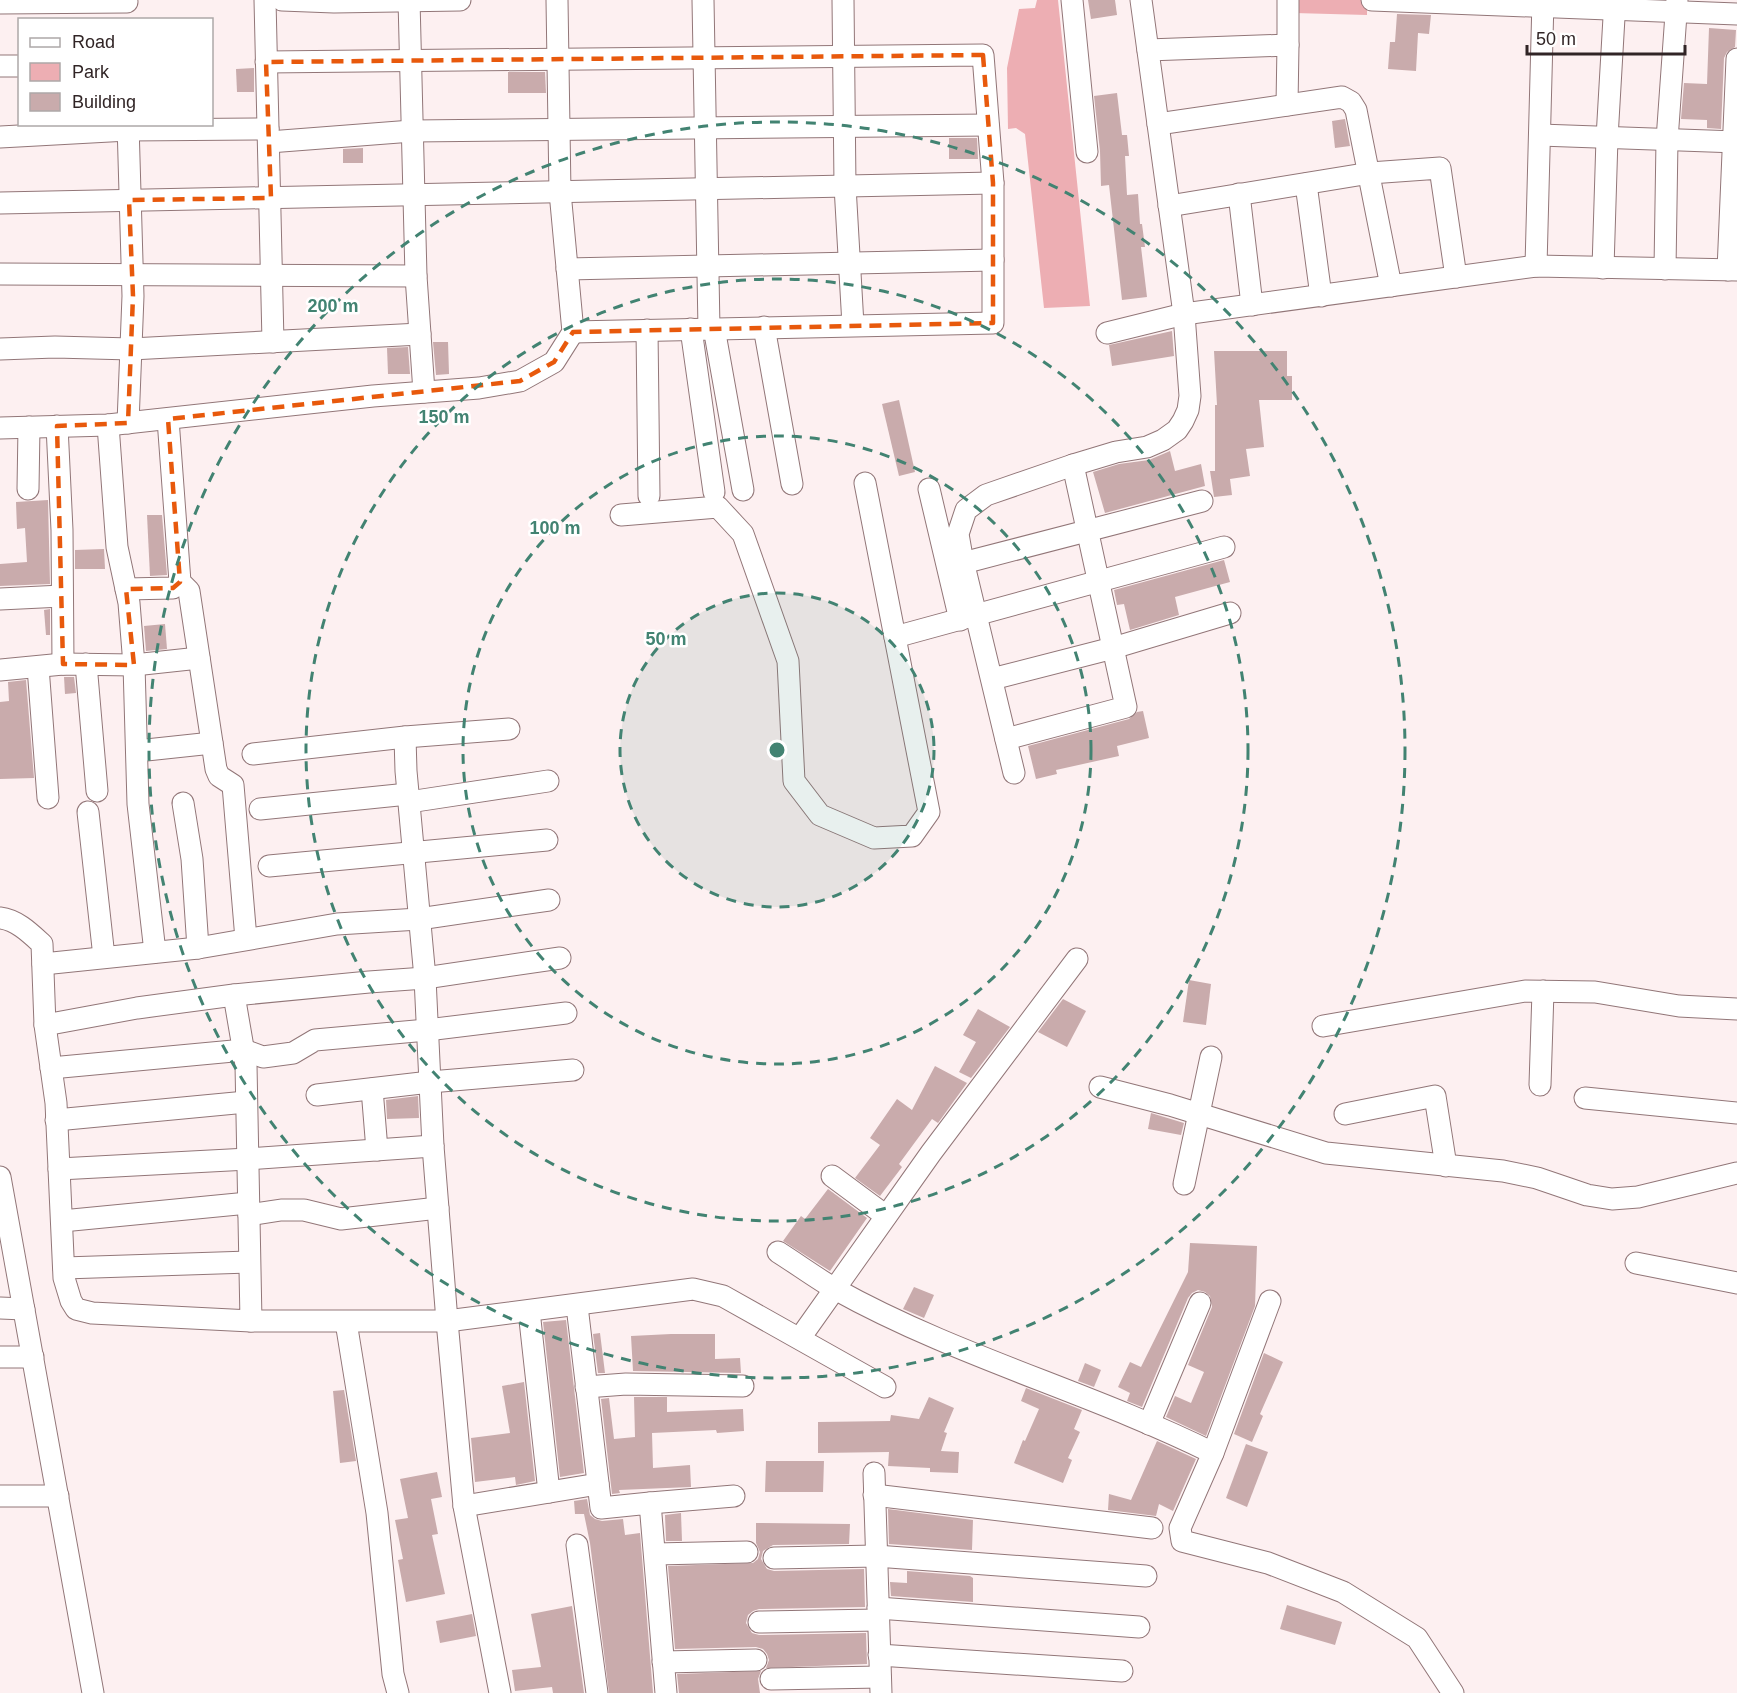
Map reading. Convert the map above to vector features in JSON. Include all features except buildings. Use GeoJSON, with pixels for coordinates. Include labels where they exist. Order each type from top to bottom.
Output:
{"type":"FeatureCollection","features":[{"type":"Feature","properties":{"kind":"street"},"geometry":{"type":"LineString","coordinates":[[265,0],[273,342]]}},
{"type":"Feature","properties":{"kind":"street"},"geometry":{"type":"LineString","coordinates":[[282,0],[334,2],[460,0]]}},
{"type":"Feature","properties":{"kind":"street"},"geometry":{"type":"LineString","coordinates":[[409,0],[416,276],[424,392]]}},
{"type":"Feature","properties":{"kind":"street"},"geometry":{"type":"LineString","coordinates":[[0,428],[118,424],[373,396],[479,388],[520,381],[554,362],[573,332],[560,192],[557,0]]}},
{"type":"Feature","properties":{"kind":"street"},"geometry":{"type":"LineString","coordinates":[[703,0],[708,266],[704,329],[714,492]]}},
{"type":"Feature","properties":{"kind":"street"},"geometry":{"type":"LineString","coordinates":[[843,0],[845,186],[853,326]]}},
{"type":"Feature","properties":{"kind":"street"},"geometry":{"type":"LineString","coordinates":[[1072,0],[1087,152]]}},
{"type":"Feature","properties":{"kind":"street"},"geometry":{"type":"LineString","coordinates":[[968,618],[958,534],[966,510],[986,495],[1116,452],[1147,447],[1177,430],[1188,410],[1190,396],[1184,314],[1141,0]]}},
{"type":"Feature","properties":{"kind":"street"},"geometry":{"type":"LineString","coordinates":[[1287,105],[1288,0]]}},
{"type":"Feature","properties":{"kind":"street"},"geometry":{"type":"LineString","coordinates":[[1372,0],[1676,6],[1737,14]]}},
{"type":"Feature","properties":{"kind":"street"},"geometry":{"type":"LineString","coordinates":[[0,3],[127,7]]}},
{"type":"Feature","properties":{"kind":"street"},"geometry":{"type":"LineString","coordinates":[[1536,266],[1543,4]]}},
{"type":"Feature","properties":{"kind":"street"},"geometry":{"type":"LineString","coordinates":[[1603,268],[1607,138],[1615,5]]}},
{"type":"Feature","properties":{"kind":"street"},"geometry":{"type":"LineString","coordinates":[[1665,269],[1667,140],[1676,6]]}},
{"type":"Feature","properties":{"kind":"street"},"geometry":{"type":"LineString","coordinates":[[1148,51],[1288,45]]}},
{"type":"Feature","properties":{"kind":"street"},"geometry":{"type":"LineString","coordinates":[[266,62],[983,55],[993,183],[993,323],[573,332]]}},
{"type":"Feature","properties":{"kind":"street"},"geometry":{"type":"LineString","coordinates":[[1107,333],[1184,314],[1536,266],[1733,270],[1737,59]]}},
{"type":"Feature","properties":{"kind":"street"},"geometry":{"type":"LineString","coordinates":[[0,66],[18,66]]}},
{"type":"Feature","properties":{"kind":"street"},"geometry":{"type":"LineString","coordinates":[[1158,124],[1342,97],[1351,102],[1356,110],[1370,173],[1391,286]]}},
{"type":"Feature","properties":{"kind":"street"},"geometry":{"type":"LineString","coordinates":[[0,137],[128,127],[269,135],[412,131],[988,125]]}},
{"type":"Feature","properties":{"kind":"street"},"geometry":{"type":"LineString","coordinates":[[128,127],[132,274],[131,349],[118,424],[117,547],[129,603],[134,665],[138,804],[154,952]]}},
{"type":"Feature","properties":{"kind":"street"},"geometry":{"type":"LineString","coordinates":[[1540,135],[1735,142]]}},
{"type":"Feature","properties":{"kind":"street"},"geometry":{"type":"LineString","coordinates":[[1169,206],[1370,173],[1440,168],[1456,277]]}},
{"type":"Feature","properties":{"kind":"street"},"geometry":{"type":"LineString","coordinates":[[0,203],[993,183]]}},
{"type":"Feature","properties":{"kind":"street"},"geometry":{"type":"LineString","coordinates":[[1306,184],[1321,296]]}},
{"type":"Feature","properties":{"kind":"street"},"geometry":{"type":"LineString","coordinates":[[1239,194],[1252,305]]}},
{"type":"Feature","properties":{"kind":"street"},"geometry":{"type":"LineString","coordinates":[[567,269],[993,260]]}},
{"type":"Feature","properties":{"kind":"street"},"geometry":{"type":"LineString","coordinates":[[0,274],[416,276]]}},
{"type":"Feature","properties":{"kind":"street"},"geometry":{"type":"LineString","coordinates":[[764,327],[792,484]]}},
{"type":"Feature","properties":{"kind":"street"},"geometry":{"type":"LineString","coordinates":[[704,329],[743,490]]}},
{"type":"Feature","properties":{"kind":"street"},"geometry":{"type":"LineString","coordinates":[[646,330],[649,496]]}},
{"type":"Feature","properties":{"kind":"street"},"geometry":{"type":"LineString","coordinates":[[0,349],[55,347],[131,349],[420,334]]}},
{"type":"Feature","properties":{"kind":"street"},"geometry":{"type":"LineString","coordinates":[[168,419],[180,582],[189,591],[216,770],[219,776],[233,785],[246,939]]}},
{"type":"Feature","properties":{"kind":"street"},"geometry":{"type":"LineString","coordinates":[[57,426],[62,530],[63,664]]}},
{"type":"Feature","properties":{"kind":"street"},"geometry":{"type":"LineString","coordinates":[[28,489],[29,427]]}},
{"type":"Feature","properties":{"kind":"street"},"geometry":{"type":"LineString","coordinates":[[1006,739],[1126,707],[1073,465]]}},
{"type":"Feature","properties":{"kind":"street"},"geometry":{"type":"LineString","coordinates":[[621,515],[718,507],[743,534],[788,662],[794,781],[820,814],[874,838],[912,836],[929,812],[865,483]]}},
{"type":"Feature","properties":{"kind":"street"},"geometry":{"type":"LineString","coordinates":[[929,489],[968,618],[992,679],[1014,773]]}},
{"type":"Feature","properties":{"kind":"street"},"geometry":{"type":"LineString","coordinates":[[963,563],[1202,501]]}},
{"type":"Feature","properties":{"kind":"street"},"geometry":{"type":"LineString","coordinates":[[895,638],[1224,547]]}},
{"type":"Feature","properties":{"kind":"street"},"geometry":{"type":"LineString","coordinates":[[126,589],[173,588],[180,582]]}},
{"type":"Feature","properties":{"kind":"street"},"geometry":{"type":"LineString","coordinates":[[0,599],[62,596]]}},
{"type":"Feature","properties":{"kind":"street"},"geometry":{"type":"LineString","coordinates":[[992,679],[1113,648],[1230,613]]}},
{"type":"Feature","properties":{"kind":"street"},"geometry":{"type":"LineString","coordinates":[[0,670],[63,664],[134,665],[199,658]]}},
{"type":"Feature","properties":{"kind":"street"},"geometry":{"type":"LineString","coordinates":[[86,664],[97,791]]}},
{"type":"Feature","properties":{"kind":"street"},"geometry":{"type":"LineString","coordinates":[[38,667],[48,798]]}},
{"type":"Feature","properties":{"kind":"street"},"geometry":{"type":"LineString","coordinates":[[252,754],[405,737],[509,729]]}},
{"type":"Feature","properties":{"kind":"street"},"geometry":{"type":"LineString","coordinates":[[405,737],[425,978],[433,1146],[465,1506],[500,1693]]}},
{"type":"Feature","properties":{"kind":"street"},"geometry":{"type":"LineString","coordinates":[[136,751],[212,743]]}},
{"type":"Feature","properties":{"kind":"street"},"geometry":{"type":"LineString","coordinates":[[260,809],[409,798],[548,781]]}},
{"type":"Feature","properties":{"kind":"street"},"geometry":{"type":"LineString","coordinates":[[183,803],[192,859],[198,948]]}},
{"type":"Feature","properties":{"kind":"street"},"geometry":{"type":"LineString","coordinates":[[88,812],[104,957]]}},
{"type":"Feature","properties":{"kind":"street"},"geometry":{"type":"LineString","coordinates":[[269,866],[547,840]]}},
{"type":"Feature","properties":{"kind":"street"},"geometry":{"type":"LineString","coordinates":[[43,964],[198,948],[337,924],[420,919],[549,900]]}},
{"type":"Feature","properties":{"kind":"street"},"geometry":{"type":"LineString","coordinates":[[0,918],[7,919],[28,930],[42,944],[45,1025],[56,1120],[64,1268],[71,1301],[76,1309],[92,1313],[251,1321],[447,1322],[693,1289],[723,1296],[885,1388]]}},
{"type":"Feature","properties":{"kind":"street"},"geometry":{"type":"LineString","coordinates":[[45,1025],[136,1008],[234,995],[425,978],[560,958]]}},
{"type":"Feature","properties":{"kind":"street"},"geometry":{"type":"LineString","coordinates":[[800,1338],[931,1153],[1077,959]]}},
{"type":"Feature","properties":{"kind":"street"},"geometry":{"type":"LineString","coordinates":[[1323,1026],[1525,991],[1596,992],[1679,1006],[1737,1009]]}},
{"type":"Feature","properties":{"kind":"street"},"geometry":{"type":"LineString","coordinates":[[1540,1085],[1543,991]]}},
{"type":"Feature","properties":{"kind":"street"},"geometry":{"type":"LineString","coordinates":[[234,995],[244,1050],[251,1321]]}},
{"type":"Feature","properties":{"kind":"street"},"geometry":{"type":"LineString","coordinates":[[51,1068],[244,1050],[263,1057],[293,1053],[315,1040],[427,1030],[566,1013]]}},
{"type":"Feature","properties":{"kind":"street"},"geometry":{"type":"LineString","coordinates":[[1184,1184],[1210,1057]]}},
{"type":"Feature","properties":{"kind":"street"},"geometry":{"type":"LineString","coordinates":[[317,1095],[430,1082],[573,1070]]}},
{"type":"Feature","properties":{"kind":"street"},"geometry":{"type":"LineString","coordinates":[[1100,1087],[1170,1105],[1326,1154],[1503,1171],[1526,1175],[1587,1195],[1612,1199],[1638,1197],[1737,1173]]}},
{"type":"Feature","properties":{"kind":"street"},"geometry":{"type":"LineString","coordinates":[[372,1089],[377,1150]]}},
{"type":"Feature","properties":{"kind":"street"},"geometry":{"type":"LineString","coordinates":[[1345,1114],[1435,1096],[1446,1166]]}},
{"type":"Feature","properties":{"kind":"street"},"geometry":{"type":"LineString","coordinates":[[1585,1098],[1737,1113]]}},
{"type":"Feature","properties":{"kind":"street"},"geometry":{"type":"LineString","coordinates":[[56,1120],[246,1101]]}},
{"type":"Feature","properties":{"kind":"street"},"geometry":{"type":"LineString","coordinates":[[59,1169],[433,1146]]}},
{"type":"Feature","properties":{"kind":"street"},"geometry":{"type":"LineString","coordinates":[[831,1176],[886,1216]]}},
{"type":"Feature","properties":{"kind":"street"},"geometry":{"type":"LineString","coordinates":[[0,1177],[8,1261],[24,1309],[93,1693]]}},
{"type":"Feature","properties":{"kind":"street"},"geometry":{"type":"LineString","coordinates":[[62,1221],[248,1209],[304,1210],[341,1219],[438,1208]]}},
{"type":"Feature","properties":{"kind":"street"},"geometry":{"type":"LineString","coordinates":[[778,1252],[835,1289],[909,1326],[1149,1424],[1213,1453]]}},
{"type":"Feature","properties":{"kind":"street"},"geometry":{"type":"LineString","coordinates":[[64,1268],[249,1262]]}},
{"type":"Feature","properties":{"kind":"street"},"geometry":{"type":"LineString","coordinates":[[1636,1263],[1737,1283]]}},
{"type":"Feature","properties":{"kind":"street"},"geometry":{"type":"LineString","coordinates":[[1270,1301],[1213,1453],[1180,1528],[1182,1541],[1268,1563],[1343,1592],[1417,1638],[1453,1693]]}},
{"type":"Feature","properties":{"kind":"street"},"geometry":{"type":"LineString","coordinates":[[1149,1424],[1200,1303]]}},
{"type":"Feature","properties":{"kind":"street"},"geometry":{"type":"LineString","coordinates":[[577,1305],[601,1508],[734,1496]]}},
{"type":"Feature","properties":{"kind":"street"},"geometry":{"type":"LineString","coordinates":[[0,1308],[24,1309]]}},
{"type":"Feature","properties":{"kind":"street"},"geometry":{"type":"LineString","coordinates":[[529,1311],[549,1492]]}},
{"type":"Feature","properties":{"kind":"street"},"geometry":{"type":"LineString","coordinates":[[346,1322],[377,1513],[393,1674],[398,1693]]}},
{"type":"Feature","properties":{"kind":"street"},"geometry":{"type":"LineString","coordinates":[[0,1357],[33,1357]]}},
{"type":"Feature","properties":{"kind":"street"},"geometry":{"type":"LineString","coordinates":[[586,1387],[626,1384],[743,1386]]}},
{"type":"Feature","properties":{"kind":"street"},"geometry":{"type":"LineString","coordinates":[[771,1679],[880,1685],[874,1473]]}},
{"type":"Feature","properties":{"kind":"street"},"geometry":{"type":"LineString","coordinates":[[465,1506],[598,1484]]}},
{"type":"Feature","properties":{"kind":"street"},"geometry":{"type":"LineString","coordinates":[[874,1495],[1152,1528]]}},
{"type":"Feature","properties":{"kind":"street"},"geometry":{"type":"LineString","coordinates":[[0,1496],[58,1496]]}},
{"type":"Feature","properties":{"kind":"street"},"geometry":{"type":"LineString","coordinates":[[650,1503],[666,1693]]}},
{"type":"Feature","properties":{"kind":"street"},"geometry":{"type":"LineString","coordinates":[[577,1545],[597,1693]]}},
{"type":"Feature","properties":{"kind":"street"},"geometry":{"type":"LineString","coordinates":[[655,1554],[747,1552]]}},
{"type":"Feature","properties":{"kind":"street"},"geometry":{"type":"LineString","coordinates":[[774,1558],[876,1556],[1146,1576]]}},
{"type":"Feature","properties":{"kind":"street"},"geometry":{"type":"LineString","coordinates":[[759,1622],[878,1614],[1139,1627]]}},
{"type":"Feature","properties":{"kind":"street"},"geometry":{"type":"LineString","coordinates":[[879,1655],[1122,1671]]}},
{"type":"Feature","properties":{"kind":"street"},"geometry":{"type":"LineString","coordinates":[[663,1662],[756,1660]]}},
{"type":"Feature","properties":{"kind":"highlighted area"},"geometry":{"type":"Polygon","coordinates":[[[983,55],[993,183],[993,323],[573,332],[554,362],[520,381],[168,419],[180,582],[173,588],[126,589],[134,665],[63,664],[57,426],[128,423],[133,296],[129,200],[271,198],[266,62],[983,55]]]}},
{"type":"Feature","properties":{"kind":"green space"},"geometry":{"type":"Polygon","coordinates":[[[1037,0],[1058,0],[1090,306],[1044,308],[1025,134],[1016,128],[1008,129],[1007,68],[1019,9],[1035,8],[1037,0]]]}},
{"type":"Feature","properties":{"kind":"green space"},"geometry":{"type":"Polygon","coordinates":[[[1295,0],[1367,0],[1367,15],[1294,13],[1295,0]]]}}]}
